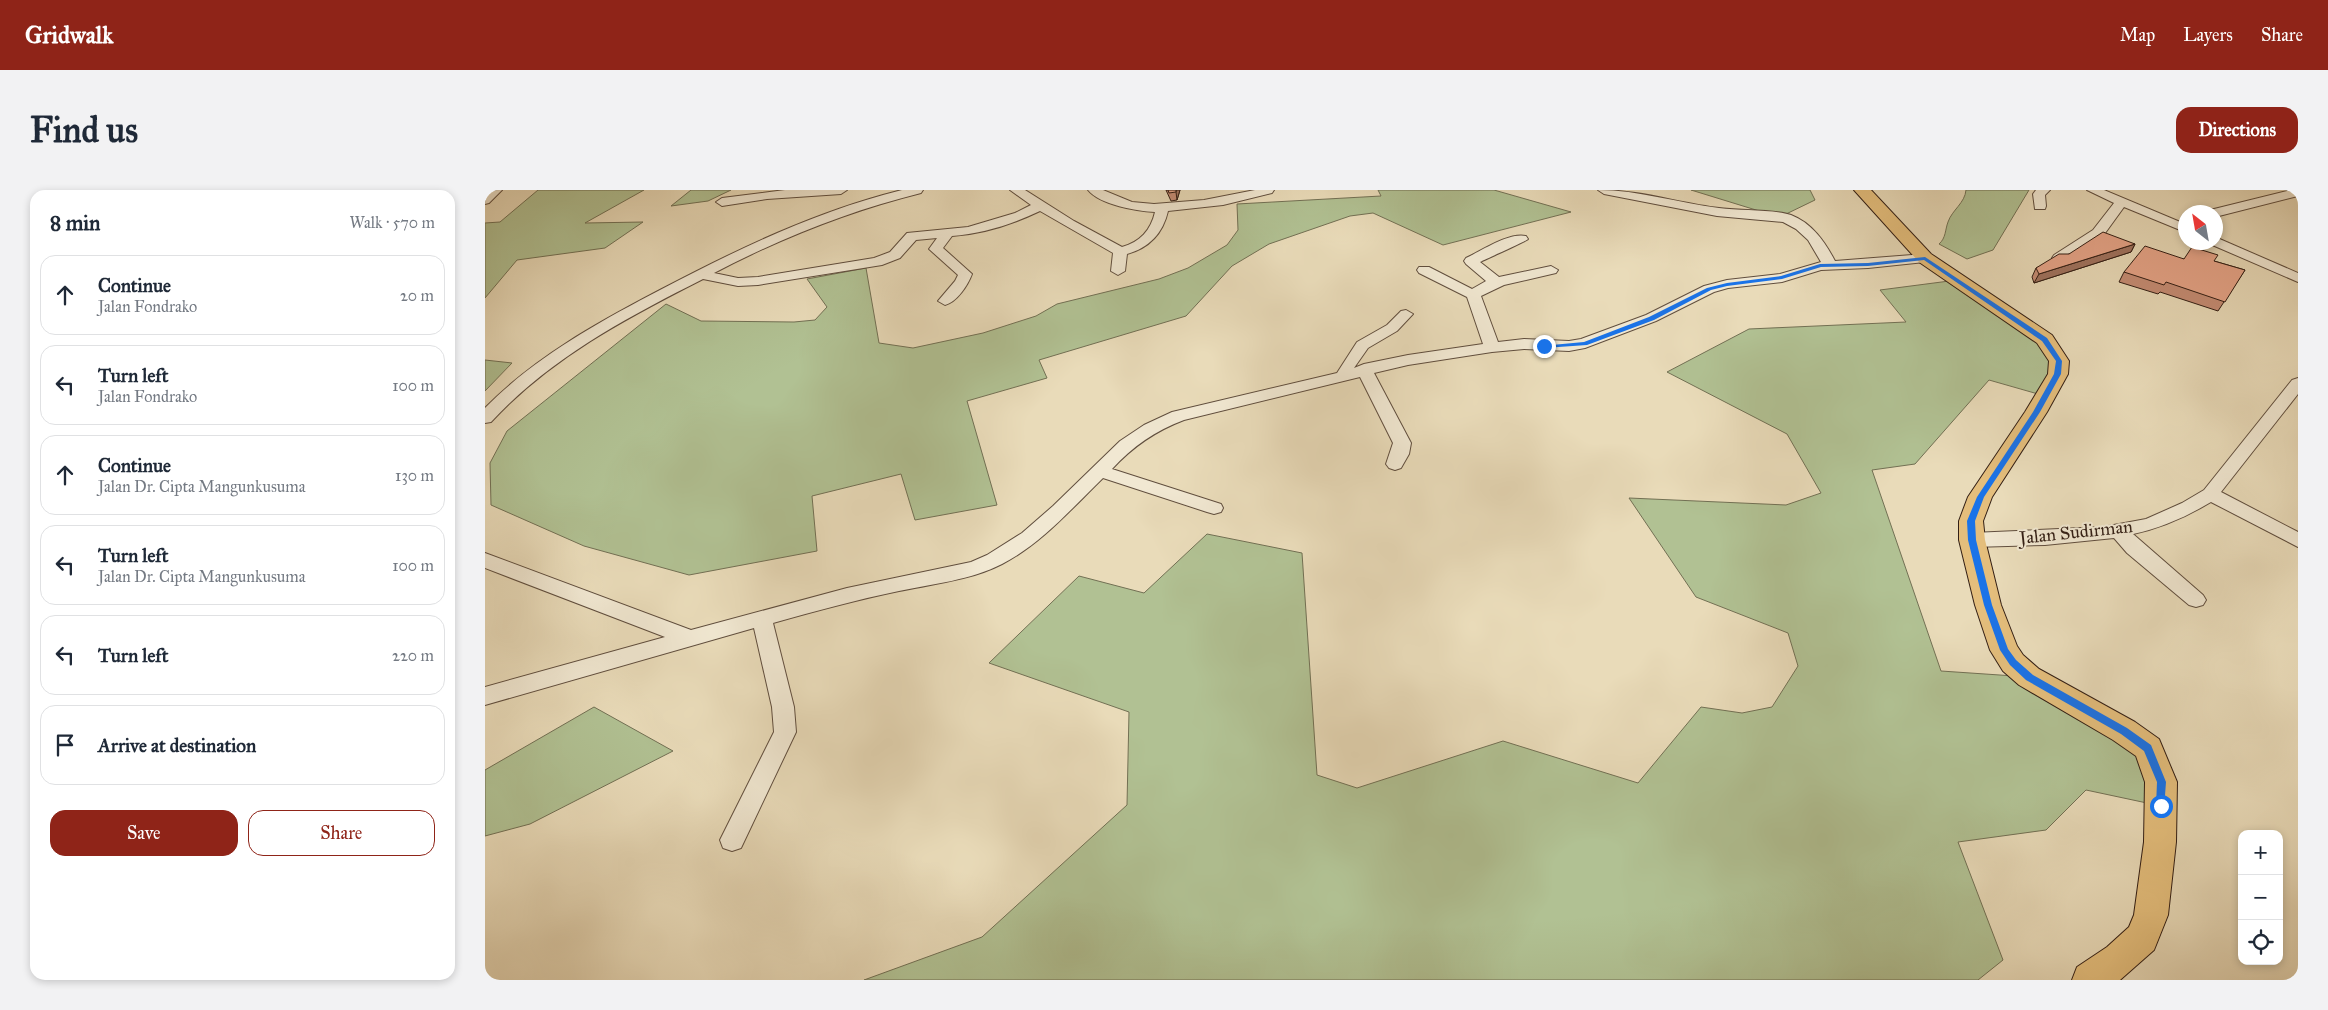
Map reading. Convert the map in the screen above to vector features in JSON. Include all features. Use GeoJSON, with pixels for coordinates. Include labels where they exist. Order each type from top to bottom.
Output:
{"type":"FeatureCollection","features":[{"type":"Feature","properties":{"kind":"main road"},"geometry":{"type":"LineString","coordinates":[[1862,190],[1925,258],[2045,339],[2059,361],[2058,374],[2037,412],[1980,497],[1971,521],[1972,540],[1988,605],[2004,650],[2013,663],[2029,677],[2124,731],[2148,748],[2161,782],[2161,842],[2151,915],[2142,938],[2120,959],[2090,980]]}},
{"type":"Feature","properties":{"kind":"street"},"geometry":{"type":"LineString","coordinates":[[485,200],[496,190]]}},
{"type":"Feature","properties":{"kind":"street"},"geometry":{"type":"LineString","coordinates":[[722,202],[841,190]]}},
{"type":"Feature","properties":{"kind":"street"},"geometry":{"type":"LineString","coordinates":[[485,418],[511,389],[536,368],[623,316],[700,274],[745,251],[832,215],[880,199],[917,190]]}},
{"type":"Feature","properties":{"kind":"street"},"geometry":{"type":"LineString","coordinates":[[1016,190],[1040,206],[1119,251],[1135,247],[1152,235],[1160,220],[1163,207]]}},
{"type":"Feature","properties":{"kind":"street"},"geometry":{"type":"LineString","coordinates":[[1094,190],[1125,204],[1140,207],[1163,207],[1232,199],[1267,190]]}},
{"type":"Feature","properties":{"kind":"street"},"geometry":{"type":"LineString","coordinates":[[1604,190],[1717,212],[1786,218],[1794,221],[1814,238],[1830,265]]}},
{"type":"Feature","properties":{"kind":"street"},"geometry":{"type":"LineString","coordinates":[[2040,206],[2039,194],[2045,190]]}},
{"type":"Feature","properties":{"kind":"street"},"geometry":{"type":"LineString","coordinates":[[2093,190],[2178,223]]}},
{"type":"Feature","properties":{"kind":"street"},"geometry":{"type":"LineString","coordinates":[[2223,211],[2298,192]]}},
{"type":"Feature","properties":{"kind":"street"},"geometry":{"type":"LineString","coordinates":[[2059,258],[2098,233],[2121,202]]}},
{"type":"Feature","properties":{"kind":"street"},"geometry":{"type":"LineString","coordinates":[[700,274],[738,282],[758,281],[870,264],[890,259],[912,236],[947,234],[988,226],[1040,206]]}},
{"type":"Feature","properties":{"kind":"street"},"geometry":{"type":"LineString","coordinates":[[945,301],[962,282],[965,274],[936,249],[947,234]]}},
{"type":"Feature","properties":{"kind":"street"},"geometry":{"type":"LineString","coordinates":[[1497,283],[1471,261],[1504,244],[1521,239]]}},
{"type":"Feature","properties":{"kind":"street"},"geometry":{"type":"LineString","coordinates":[[2223,245],[2298,278]]}},
{"type":"Feature","properties":{"kind":"street"},"geometry":{"type":"LineString","coordinates":[[1118,271],[1119,251]]}},
{"type":"Feature","properties":{"kind":"street"},"geometry":{"type":"LineString","coordinates":[[485,696],[847,595],[975,568],[995,561],[1014,550],[1040,529],[1133,438],[1156,424],[1178,416],[1364,369],[1492,347],[1524,344],[1569,346],[1585,343],[1651,318],[1709,289],[1727,284],[1782,278],[1810,268],[1830,265],[1868,264],[1925,258]]}},
{"type":"Feature","properties":{"kind":"street"},"geometry":{"type":"LineString","coordinates":[[1424,270],[1473,295],[1492,347]]}},
{"type":"Feature","properties":{"kind":"street"},"geometry":{"type":"LineString","coordinates":[[1473,295],[1497,283],[1551,270]]}},
{"type":"Feature","properties":{"kind":"street"},"geometry":{"type":"LineString","coordinates":[[1344,375],[1362,345],[1392,328],[1406,314]]}},
{"type":"Feature","properties":{"kind":"street"},"geometry":{"type":"LineString","coordinates":[[1364,369],[1401,443],[1400,454],[1395,464]]}},
{"type":"Feature","properties":{"kind":"street","name":"Jalan Sudirman"},"geometry":{"type":"LineString","coordinates":[[1972,540],[2066,537],[2119,530],[2151,524],[2189,507],[2210,494],[2298,383]]}},
{"type":"Feature","properties":{"kind":"street"},"geometry":{"type":"LineString","coordinates":[[1099,472],[1214,508]]}},
{"type":"Feature","properties":{"kind":"street"},"geometry":{"type":"LineString","coordinates":[[2210,494],[2298,540]]}},
{"type":"Feature","properties":{"kind":"street"},"geometry":{"type":"LineString","coordinates":[[2119,530],[2134,548],[2196,600]]}},
{"type":"Feature","properties":{"kind":"street"},"geometry":{"type":"LineString","coordinates":[[485,560],[535,582],[690,638]]}},
{"type":"Feature","properties":{"kind":"street"},"geometry":{"type":"LineString","coordinates":[[732,840],[785,732],[783,707],[762,619]]}},
{"type":"Feature","properties":{"kind":"green space"},"geometry":{"type":"Polygon","coordinates":[[[538,190],[644,190],[585,223],[643,222],[605,248],[517,260],[485,298],[485,223],[500,222],[538,190]]]}},
{"type":"Feature","properties":{"kind":"green space"},"geometry":{"type":"Polygon","coordinates":[[[691,190],[731,190],[708,201],[671,206],[691,190]]]}},
{"type":"Feature","properties":{"kind":"green space"},"geometry":{"type":"Polygon","coordinates":[[[1378,190],[1494,190],[1571,212],[1443,245],[1373,213],[1350,216],[1269,244],[1232,266],[1186,316],[1039,360],[1047,378],[967,401],[997,505],[915,520],[901,474],[812,496],[817,551],[689,575],[584,546],[491,505],[490,463],[507,431],[666,304],[701,321],[794,322],[815,320],[827,307],[807,279],[866,268],[879,343],[913,348],[983,333],[1036,316],[1057,304],[1159,279],[1188,268],[1227,245],[1238,230],[1237,204],[1381,196],[1378,190]]]}},
{"type":"Feature","properties":{"kind":"green space"},"geometry":{"type":"Polygon","coordinates":[[[1691,190],[1810,190],[1815,200],[1784,215],[1769,214],[1691,190]]]}},
{"type":"Feature","properties":{"kind":"green space"},"geometry":{"type":"Polygon","coordinates":[[[1966,190],[2029,190],[1993,250],[1967,259],[1939,244],[1944,237],[1950,218],[1963,199],[1966,190]]]}},
{"type":"Feature","properties":{"kind":"green space"},"geometry":{"type":"Polygon","coordinates":[[[1957,280],[2052,349],[2045,396],[1989,380],[1915,464],[1872,470],[1941,671],[2029,677],[2124,731],[2161,806],[2086,790],[2046,830],[1958,842],[2003,960],[1978,980],[864,980],[982,937],[1127,805],[1129,712],[989,663],[1079,576],[1144,593],[1207,534],[1302,553],[1317,775],[1357,788],[1503,741],[1638,783],[1701,707],[1742,713],[1772,707],[1798,666],[1788,633],[1696,597],[1629,498],[1786,505],[1821,493],[1787,434],[1667,372],[1749,329],[1906,322],[1880,290],[1957,280]]]}},
{"type":"Feature","properties":{"kind":"green space"},"geometry":{"type":"Polygon","coordinates":[[[485,360],[512,363],[485,391],[485,360]]]}},
{"type":"Feature","properties":{"kind":"green space"},"geometry":{"type":"Polygon","coordinates":[[[594,707],[673,751],[530,824],[485,836],[485,770],[594,707]]]}},
{"type":"Feature","properties":{"kind":"building"},"geometry":{"type":"Polygon","coordinates":[[[1168,190],[1176,190],[1176,192],[1169,193],[1168,190]]]}},
{"type":"Feature","properties":{"kind":"building"},"geometry":{"type":"Polygon","coordinates":[[[2103,232],[2135,244],[2039,274],[2036,268],[2059,254],[2069,254],[2103,232]]]}},
{"type":"Feature","properties":{"kind":"building"},"geometry":{"type":"Polygon","coordinates":[[[2145,246],[2184,259],[2190,250],[2202,250],[2218,255],[2214,261],[2245,270],[2225,302],[2166,282],[2164,285],[2124,272],[2145,246]]]}},
{"type":"Feature","properties":{"kind":"route"},"geometry":{"type":"LineString","coordinates":[[1544,346],[1569,346],[1607,336],[1651,318],[1709,289],[1727,284],[1782,278],[1820,266],[1868,264],[1925,258],[2045,339],[2059,361],[2058,374],[2037,412],[1980,497],[1971,521],[1972,540],[1988,605],[2004,650],[2013,663],[2029,677],[2124,731],[2148,748],[2161,782],[2161,806]]}}]}
